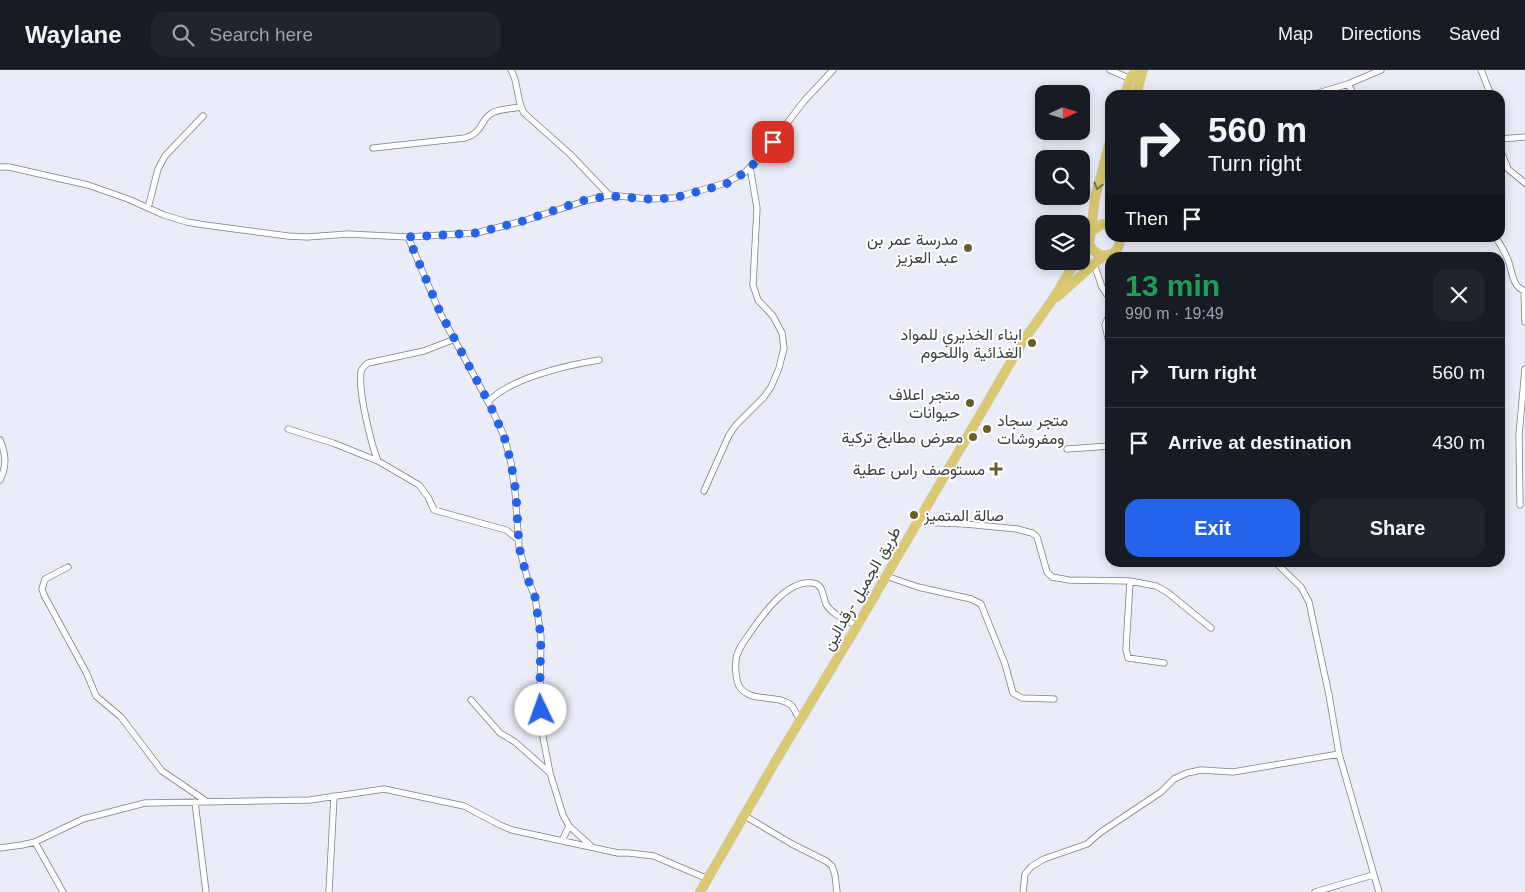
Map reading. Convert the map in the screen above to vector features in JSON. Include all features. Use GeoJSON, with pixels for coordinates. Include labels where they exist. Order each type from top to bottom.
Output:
{"type":"FeatureCollection","features":[{"type":"Feature","properties":{"kind":"main road"},"geometry":{"type":"LineString","coordinates":[[1127,90],[1130,79],[1140,74]]}},
{"type":"Feature","properties":{"kind":"main road"},"geometry":{"type":"LineString","coordinates":[[1137,90],[1140,74]]}},
{"type":"Feature","properties":{"kind":"main road"},"geometry":{"type":"LineString","coordinates":[[1090,238],[1094,198],[1105,158]]}},
{"type":"Feature","properties":{"kind":"main road"},"geometry":{"type":"LineString","coordinates":[[1091,232],[1102,224],[1105,224]]}},
{"type":"Feature","properties":{"kind":"main road"},"geometry":{"type":"LineString","coordinates":[[1051,302],[1103,256],[1096,253],[1090,245]]}},
{"type":"Feature","properties":{"kind":"main road"},"geometry":{"type":"LineString","coordinates":[[1051,302],[1071,270]]}},
{"type":"Feature","properties":{"kind":"main road","name":"طريق الجميل -رقدالين"},"geometry":{"type":"LineString","coordinates":[[700,892],[1023,342],[1051,302]]}},
{"type":"Feature","properties":{"kind":"street"},"geometry":{"type":"LineString","coordinates":[[511,70],[514,75],[520,107],[524,113],[570,154],[609,196]]}},
{"type":"Feature","properties":{"kind":"street"},"geometry":{"type":"LineString","coordinates":[[0,167],[29,171],[88,185],[187,222],[307,237],[348,234],[408,237],[476,233],[523,221],[585,200],[609,196],[648,199],[674,198],[726,184],[744,173],[762,156],[804,101],[833,70]]}},
{"type":"Feature","properties":{"kind":"street"},"geometry":{"type":"LineString","coordinates":[[1110,70],[1130,79]]}},
{"type":"Feature","properties":{"kind":"street"},"geometry":{"type":"LineString","coordinates":[[1334,90],[1382,70]]}},
{"type":"Feature","properties":{"kind":"street"},"geometry":{"type":"LineString","coordinates":[[1481,70],[1489,90]]}},
{"type":"Feature","properties":{"kind":"street"},"geometry":{"type":"LineString","coordinates":[[1328,90],[1345,85]]}},
{"type":"Feature","properties":{"kind":"street"},"geometry":{"type":"LineString","coordinates":[[1345,85],[1350,90]]}},
{"type":"Feature","properties":{"kind":"street"},"geometry":{"type":"LineString","coordinates":[[373,148],[465,138],[475,134],[486,118],[493,112],[520,107]]}},
{"type":"Feature","properties":{"kind":"street"},"geometry":{"type":"LineString","coordinates":[[148,208],[158,170],[165,156],[203,116]]}},
{"type":"Feature","properties":{"kind":"street"},"geometry":{"type":"LineString","coordinates":[[1505,139],[1525,138]]}},
{"type":"Feature","properties":{"kind":"street"},"geometry":{"type":"LineString","coordinates":[[1505,162],[1508,169],[1525,183]]}},
{"type":"Feature","properties":{"kind":"street"},"geometry":{"type":"LineString","coordinates":[[704,491],[729,435],[771,387],[779,368],[784,348],[782,333],[773,316],[758,300],[753,285],[757,208],[750,167]]}},
{"type":"Feature","properties":{"kind":"street"},"geometry":{"type":"LineString","coordinates":[[408,237],[440,312],[504,436],[516,492],[519,540],[523,563],[535,597],[541,637],[540,696],[543,737],[550,773],[560,809],[570,826],[593,847]]}},
{"type":"Feature","properties":{"kind":"street"},"geometry":{"type":"LineString","coordinates":[[1505,253],[1515,282],[1520,289],[1525,291],[1525,322]]}},
{"type":"Feature","properties":{"kind":"street"},"geometry":{"type":"LineString","coordinates":[[1094,264],[1105,292]]}},
{"type":"Feature","properties":{"kind":"street"},"geometry":{"type":"LineString","coordinates":[[378,461],[372,448],[366,415],[361,378],[362,367],[368,363],[424,351],[455,339]]}},
{"type":"Feature","properties":{"kind":"street"},"geometry":{"type":"LineString","coordinates":[[488,402],[502,390],[519,382],[570,364],[599,360]]}},
{"type":"Feature","properties":{"kind":"street"},"geometry":{"type":"LineString","coordinates":[[1520,505],[1519,435],[1525,370]]}},
{"type":"Feature","properties":{"kind":"street"},"geometry":{"type":"LineString","coordinates":[[288,429],[333,443],[378,461],[419,485],[428,497],[434,510],[506,530],[519,540]]}},
{"type":"Feature","properties":{"kind":"street"},"geometry":{"type":"LineString","coordinates":[[0,440],[6,466],[0,480]]}},
{"type":"Feature","properties":{"kind":"street"},"geometry":{"type":"LineString","coordinates":[[1067,449],[1105,446]]}},
{"type":"Feature","properties":{"kind":"street"},"geometry":{"type":"LineString","coordinates":[[917,522],[965,524],[1026,530],[1037,537],[1047,572],[1052,577],[1069,580],[1130,581],[1156,586],[1211,628]]}},
{"type":"Feature","properties":{"kind":"street"},"geometry":{"type":"LineString","coordinates":[[68,567],[44,579],[42,589],[87,674],[96,696],[121,717],[162,771],[206,801]]}},
{"type":"Feature","properties":{"kind":"street"},"geometry":{"type":"LineString","coordinates":[[1280,567],[1301,587],[1309,602],[1329,695],[1339,754],[1379,892]]}},
{"type":"Feature","properties":{"kind":"street"},"geometry":{"type":"LineString","coordinates":[[886,576],[918,587],[971,599],[981,604],[1005,664],[1013,694],[1022,698],[1054,699]]}},
{"type":"Feature","properties":{"kind":"street"},"geometry":{"type":"LineString","coordinates":[[1130,581],[1126,645],[1128,658],[1164,663]]}},
{"type":"Feature","properties":{"kind":"street"},"geometry":{"type":"LineString","coordinates":[[800,719],[791,706],[781,701],[752,696],[743,692],[738,684],[736,660],[741,645],[771,604],[785,592],[811,582],[817,584],[822,589],[826,604],[832,612],[857,626]]}},
{"type":"Feature","properties":{"kind":"street"},"geometry":{"type":"LineString","coordinates":[[471,700],[500,733],[515,742],[550,773]]}},
{"type":"Feature","properties":{"kind":"street"},"geometry":{"type":"LineString","coordinates":[[1023,892],[1025,874],[1032,866],[1044,859],[1087,844],[1101,832],[1161,792],[1174,780],[1187,773],[1201,770],[1233,772],[1339,754]]}},
{"type":"Feature","properties":{"kind":"street"},"geometry":{"type":"LineString","coordinates":[[0,848],[35,842],[83,819],[145,803],[310,800],[384,789],[464,806],[512,830],[618,853],[654,856],[708,879]]}},
{"type":"Feature","properties":{"kind":"street"},"geometry":{"type":"LineString","coordinates":[[329,892],[334,796]]}},
{"type":"Feature","properties":{"kind":"street"},"geometry":{"type":"LineString","coordinates":[[196,802],[206,892]]}},
{"type":"Feature","properties":{"kind":"street"},"geometry":{"type":"LineString","coordinates":[[745,816],[792,844],[826,861],[832,866],[836,875],[837,892]]}},
{"type":"Feature","properties":{"kind":"street"},"geometry":{"type":"LineString","coordinates":[[562,841],[570,826]]}},
{"type":"Feature","properties":{"kind":"street"},"geometry":{"type":"LineString","coordinates":[[35,842],[63,892]]}},
{"type":"Feature","properties":{"kind":"street"},"geometry":{"type":"LineString","coordinates":[[1315,892],[1373,875]]}},
{"type":"Feature","properties":{"kind":"place","name":"مدرسة عمر بن عبد العزيز"},"geometry":{"type":"Point","coordinates":[968,248]}},
{"type":"Feature","properties":{"kind":"place","name":"ابناء الخذيري للمواد الغذائية واللحوم"},"geometry":{"type":"Point","coordinates":[1032,343]}},
{"type":"Feature","properties":{"kind":"place","name":"متجر اعلاف حيوانات"},"geometry":{"type":"Point","coordinates":[970,403]}},
{"type":"Feature","properties":{"kind":"place","name":"متجر سجاد ومفروشات"},"geometry":{"type":"Point","coordinates":[987,429]}},
{"type":"Feature","properties":{"kind":"place","name":"معرض مطابخ تركية"},"geometry":{"type":"Point","coordinates":[973,437]}},
{"type":"Feature","properties":{"kind":"place","name":"مستوصف راس عطية"},"geometry":{"type":"Point","coordinates":[996,469]}},
{"type":"Feature","properties":{"kind":"place","name":"صالة المتميز"},"geometry":{"type":"Point","coordinates":[914,515]}},
{"type":"Feature","properties":{"kind":"route"},"geometry":{"type":"LineString","coordinates":[[541,710],[541,637],[535,597],[527,577],[519,547],[516,492],[504,436],[490,405],[440,312],[408,237],[476,233],[523,221],[585,200],[609,196],[648,199],[674,198],[726,184],[744,173],[762,156],[773,142]]}}]}
